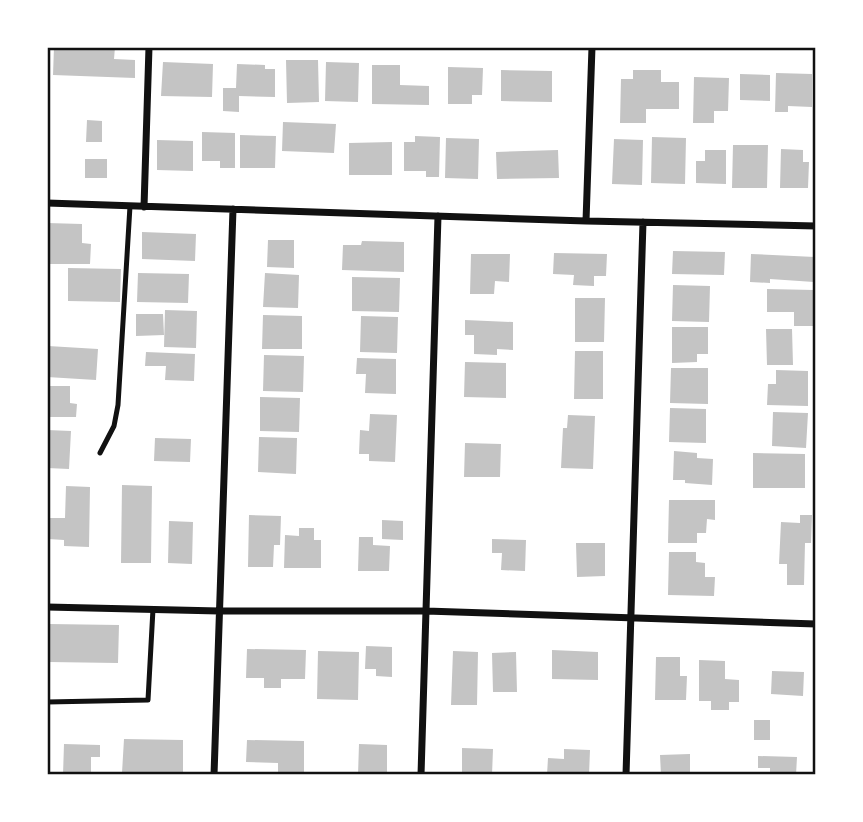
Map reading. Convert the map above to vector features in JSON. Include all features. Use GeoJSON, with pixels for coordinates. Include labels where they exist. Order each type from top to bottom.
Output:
{"type":"FeatureCollection","features":[{"type":"Feature","properties":{"kind":"street"},"geometry":{"type":"LineString","coordinates":[[144,207],[149,47]]}},
{"type":"Feature","properties":{"kind":"street"},"geometry":{"type":"LineString","coordinates":[[586,221],[592,47]]}},
{"type":"Feature","properties":{"kind":"street"},"geometry":{"type":"LineString","coordinates":[[47,203],[816,226]]}},
{"type":"Feature","properties":{"kind":"street"},"geometry":{"type":"LineString","coordinates":[[214,775],[233,209]]}},
{"type":"Feature","properties":{"kind":"street"},"geometry":{"type":"LineString","coordinates":[[421,775],[438,216]]}},
{"type":"Feature","properties":{"kind":"street"},"geometry":{"type":"LineString","coordinates":[[626,775],[643,222]]}},
{"type":"Feature","properties":{"kind":"street"},"geometry":{"type":"LineString","coordinates":[[47,607],[219,611],[426,611],[816,624]]}},
{"type":"Feature","properties":{"kind":"lane"},"geometry":{"type":"LineString","coordinates":[[100,453],[114,426],[118,405],[130,206]]}},
{"type":"Feature","properties":{"kind":"lane"},"geometry":{"type":"LineString","coordinates":[[47,702],[148,701],[153,609]]}},
{"type":"Feature","properties":{"kind":"building"},"geometry":{"type":"Polygon","coordinates":[[[54,47],[115,47],[114,59],[135,60],[135,78],[53,75],[54,47]]]}},
{"type":"Feature","properties":{"kind":"building"},"geometry":{"type":"Polygon","coordinates":[[[286,60],[318,60],[319,102],[287,103],[286,60]]]}},
{"type":"Feature","properties":{"kind":"building"},"geometry":{"type":"Polygon","coordinates":[[[163,62],[213,64],[212,97],[161,96],[163,62]]]}},
{"type":"Feature","properties":{"kind":"building"},"geometry":{"type":"Polygon","coordinates":[[[326,62],[359,63],[358,102],[325,101],[326,62]]]}},
{"type":"Feature","properties":{"kind":"building"},"geometry":{"type":"Polygon","coordinates":[[[237,64],[265,65],[265,69],[275,69],[275,97],[239,96],[239,112],[223,111],[223,88],[236,88],[237,64]]]}},
{"type":"Feature","properties":{"kind":"building"},"geometry":{"type":"Polygon","coordinates":[[[372,65],[400,65],[400,85],[429,86],[429,105],[372,104],[372,65]]]}},
{"type":"Feature","properties":{"kind":"building"},"geometry":{"type":"Polygon","coordinates":[[[448,67],[483,68],[482,95],[472,95],[472,104],[448,104],[448,67]]]}},
{"type":"Feature","properties":{"kind":"building"},"geometry":{"type":"Polygon","coordinates":[[[501,70],[552,71],[552,102],[501,101],[501,70]]]}},
{"type":"Feature","properties":{"kind":"building"},"geometry":{"type":"Polygon","coordinates":[[[633,70],[661,70],[661,82],[679,82],[679,109],[646,109],[646,123],[620,123],[621,79],[633,79],[633,70]]]}},
{"type":"Feature","properties":{"kind":"building"},"geometry":{"type":"Polygon","coordinates":[[[776,73],[812,74],[812,107],[788,106],[788,112],[775,112],[776,73]]]}},
{"type":"Feature","properties":{"kind":"building"},"geometry":{"type":"Polygon","coordinates":[[[740,74],[770,75],[770,101],[740,100],[740,74]]]}},
{"type":"Feature","properties":{"kind":"building"},"geometry":{"type":"Polygon","coordinates":[[[694,77],[729,78],[728,111],[714,111],[714,123],[693,123],[694,77]]]}},
{"type":"Feature","properties":{"kind":"building"},"geometry":{"type":"Polygon","coordinates":[[[87,120],[102,121],[102,142],[86,142],[87,120]]]}},
{"type":"Feature","properties":{"kind":"building"},"geometry":{"type":"Polygon","coordinates":[[[283,122],[336,124],[334,153],[282,151],[283,122]]]}},
{"type":"Feature","properties":{"kind":"building"},"geometry":{"type":"Polygon","coordinates":[[[202,132],[235,133],[235,168],[220,168],[220,161],[202,161],[202,132]]]}},
{"type":"Feature","properties":{"kind":"building"},"geometry":{"type":"Polygon","coordinates":[[[240,135],[276,136],[275,168],[240,168],[240,135]]]}},
{"type":"Feature","properties":{"kind":"building"},"geometry":{"type":"Polygon","coordinates":[[[415,136],[440,137],[439,177],[426,177],[426,171],[404,171],[404,142],[415,142],[415,136]]]}},
{"type":"Feature","properties":{"kind":"building"},"geometry":{"type":"Polygon","coordinates":[[[652,137],[686,138],[685,184],[651,183],[652,137]]]}},
{"type":"Feature","properties":{"kind":"building"},"geometry":{"type":"Polygon","coordinates":[[[446,138],[479,139],[478,179],[445,178],[446,138]]]}},
{"type":"Feature","properties":{"kind":"building"},"geometry":{"type":"Polygon","coordinates":[[[614,139],[643,140],[642,185],[612,184],[614,139]]]}},
{"type":"Feature","properties":{"kind":"building"},"geometry":{"type":"Polygon","coordinates":[[[157,140],[193,141],[193,171],[157,170],[157,140]]]}},
{"type":"Feature","properties":{"kind":"building"},"geometry":{"type":"Polygon","coordinates":[[[392,142],[392,175],[349,175],[349,143],[392,142]]]}},
{"type":"Feature","properties":{"kind":"building"},"geometry":{"type":"Polygon","coordinates":[[[733,145],[768,145],[767,188],[732,188],[733,145]]]}},
{"type":"Feature","properties":{"kind":"building"},"geometry":{"type":"Polygon","coordinates":[[[781,149],[803,150],[803,162],[809,162],[808,188],[780,188],[781,149]]]}},
{"type":"Feature","properties":{"kind":"building"},"geometry":{"type":"Polygon","coordinates":[[[558,150],[559,178],[497,179],[496,152],[558,150]]]}},
{"type":"Feature","properties":{"kind":"building"},"geometry":{"type":"Polygon","coordinates":[[[705,150],[726,150],[726,184],[696,183],[696,161],[705,161],[705,150]]]}},
{"type":"Feature","properties":{"kind":"building"},"geometry":{"type":"Polygon","coordinates":[[[85,159],[107,159],[107,178],[85,178],[85,159]]]}},
{"type":"Feature","properties":{"kind":"building"},"geometry":{"type":"Polygon","coordinates":[[[47,223],[82,224],[82,243],[91,244],[90,264],[47,264],[47,223]]]}},
{"type":"Feature","properties":{"kind":"building"},"geometry":{"type":"Polygon","coordinates":[[[142,232],[196,234],[195,261],[142,259],[142,232]]]}},
{"type":"Feature","properties":{"kind":"building"},"geometry":{"type":"Polygon","coordinates":[[[268,240],[294,240],[294,268],[267,267],[268,240]]]}},
{"type":"Feature","properties":{"kind":"building"},"geometry":{"type":"Polygon","coordinates":[[[362,241],[404,242],[404,272],[342,270],[343,245],[361,245],[362,241]]]}},
{"type":"Feature","properties":{"kind":"building"},"geometry":{"type":"Polygon","coordinates":[[[673,251],[725,252],[724,275],[672,274],[673,251]]]}},
{"type":"Feature","properties":{"kind":"building"},"geometry":{"type":"Polygon","coordinates":[[[554,253],[607,254],[606,276],[594,276],[594,286],[573,285],[574,275],[553,274],[554,253]]]}},
{"type":"Feature","properties":{"kind":"building"},"geometry":{"type":"Polygon","coordinates":[[[471,254],[510,254],[509,282],[495,281],[494,294],[470,294],[471,254]]]}},
{"type":"Feature","properties":{"kind":"building"},"geometry":{"type":"Polygon","coordinates":[[[751,254],[815,257],[814,282],[770,279],[770,283],[750,282],[751,254]]]}},
{"type":"Feature","properties":{"kind":"building"},"geometry":{"type":"Polygon","coordinates":[[[68,268],[121,269],[120,302],[68,301],[68,268]]]}},
{"type":"Feature","properties":{"kind":"building"},"geometry":{"type":"Polygon","coordinates":[[[138,273],[189,274],[188,303],[137,302],[138,273]]]}},
{"type":"Feature","properties":{"kind":"building"},"geometry":{"type":"Polygon","coordinates":[[[265,273],[299,275],[298,308],[263,307],[265,273]]]}},
{"type":"Feature","properties":{"kind":"building"},"geometry":{"type":"Polygon","coordinates":[[[352,277],[400,278],[399,312],[352,311],[352,277]]]}},
{"type":"Feature","properties":{"kind":"building"},"geometry":{"type":"Polygon","coordinates":[[[673,285],[710,286],[709,322],[672,321],[673,285]]]}},
{"type":"Feature","properties":{"kind":"building"},"geometry":{"type":"Polygon","coordinates":[[[767,289],[814,290],[813,326],[794,326],[794,312],[767,312],[767,289]]]}},
{"type":"Feature","properties":{"kind":"building"},"geometry":{"type":"Polygon","coordinates":[[[575,298],[605,298],[604,342],[575,342],[575,298]]]}},
{"type":"Feature","properties":{"kind":"building"},"geometry":{"type":"Polygon","coordinates":[[[165,310],[197,311],[196,348],[164,347],[165,310]]]}},
{"type":"Feature","properties":{"kind":"building"},"geometry":{"type":"Polygon","coordinates":[[[136,314],[163,314],[164,335],[136,336],[136,314]]]}},
{"type":"Feature","properties":{"kind":"building"},"geometry":{"type":"Polygon","coordinates":[[[263,315],[302,316],[302,349],[262,349],[263,315]]]}},
{"type":"Feature","properties":{"kind":"building"},"geometry":{"type":"Polygon","coordinates":[[[361,316],[398,317],[397,353],[360,352],[361,316]]]}},
{"type":"Feature","properties":{"kind":"building"},"geometry":{"type":"Polygon","coordinates":[[[465,320],[513,322],[513,350],[497,349],[497,355],[474,354],[474,335],[465,335],[465,320]]]}},
{"type":"Feature","properties":{"kind":"building"},"geometry":{"type":"Polygon","coordinates":[[[672,327],[708,327],[708,354],[697,354],[697,362],[672,363],[672,327]]]}},
{"type":"Feature","properties":{"kind":"building"},"geometry":{"type":"Polygon","coordinates":[[[766,329],[792,329],[793,365],[767,365],[766,329]]]}},
{"type":"Feature","properties":{"kind":"building"},"geometry":{"type":"Polygon","coordinates":[[[48,346],[98,349],[96,380],[47,377],[48,346]]]}},
{"type":"Feature","properties":{"kind":"building"},"geometry":{"type":"Polygon","coordinates":[[[575,351],[603,351],[603,399],[574,399],[575,351]]]}},
{"type":"Feature","properties":{"kind":"building"},"geometry":{"type":"Polygon","coordinates":[[[146,352],[195,354],[194,381],[165,380],[166,366],[145,366],[146,352]]]}},
{"type":"Feature","properties":{"kind":"building"},"geometry":{"type":"Polygon","coordinates":[[[264,355],[304,356],[303,392],[263,391],[264,355]]]}},
{"type":"Feature","properties":{"kind":"building"},"geometry":{"type":"Polygon","coordinates":[[[357,358],[396,359],[396,394],[365,393],[366,374],[356,374],[357,358]]]}},
{"type":"Feature","properties":{"kind":"building"},"geometry":{"type":"Polygon","coordinates":[[[465,362],[506,363],[506,398],[464,397],[465,362]]]}},
{"type":"Feature","properties":{"kind":"building"},"geometry":{"type":"Polygon","coordinates":[[[671,368],[708,368],[708,404],[670,403],[671,368]]]}},
{"type":"Feature","properties":{"kind":"building"},"geometry":{"type":"Polygon","coordinates":[[[776,370],[808,371],[808,406],[767,405],[768,384],[776,384],[776,370]]]}},
{"type":"Feature","properties":{"kind":"building"},"geometry":{"type":"Polygon","coordinates":[[[47,386],[70,386],[70,403],[77,404],[76,417],[47,417],[47,386]]]}},
{"type":"Feature","properties":{"kind":"building"},"geometry":{"type":"Polygon","coordinates":[[[260,397],[300,398],[299,432],[260,431],[260,397]]]}},
{"type":"Feature","properties":{"kind":"building"},"geometry":{"type":"Polygon","coordinates":[[[670,408],[706,409],[706,443],[669,442],[670,408]]]}},
{"type":"Feature","properties":{"kind":"building"},"geometry":{"type":"Polygon","coordinates":[[[773,412],[808,413],[806,448],[772,446],[773,412]]]}},
{"type":"Feature","properties":{"kind":"building"},"geometry":{"type":"Polygon","coordinates":[[[370,414],[397,415],[395,462],[369,461],[369,454],[359,454],[360,430],[369,431],[370,414]]]}},
{"type":"Feature","properties":{"kind":"building"},"geometry":{"type":"Polygon","coordinates":[[[568,415],[595,416],[593,469],[561,468],[563,428],[567,428],[568,415]]]}},
{"type":"Feature","properties":{"kind":"building"},"geometry":{"type":"Polygon","coordinates":[[[47,430],[71,431],[69,469],[47,468],[47,430]]]}},
{"type":"Feature","properties":{"kind":"building"},"geometry":{"type":"Polygon","coordinates":[[[259,437],[297,438],[296,474],[258,472],[259,437]]]}},
{"type":"Feature","properties":{"kind":"building"},"geometry":{"type":"Polygon","coordinates":[[[155,438],[191,439],[190,462],[154,461],[155,438]]]}},
{"type":"Feature","properties":{"kind":"building"},"geometry":{"type":"Polygon","coordinates":[[[465,443],[501,444],[500,477],[464,477],[465,443]]]}},
{"type":"Feature","properties":{"kind":"building"},"geometry":{"type":"Polygon","coordinates":[[[674,451],[697,453],[697,458],[713,459],[712,485],[673,480],[674,451]]]}},
{"type":"Feature","properties":{"kind":"building"},"geometry":{"type":"Polygon","coordinates":[[[753,453],[805,454],[805,488],[753,488],[753,453]]]}},
{"type":"Feature","properties":{"kind":"building"},"geometry":{"type":"Polygon","coordinates":[[[122,485],[152,486],[151,563],[121,563],[122,485]]]}},
{"type":"Feature","properties":{"kind":"building"},"geometry":{"type":"Polygon","coordinates":[[[66,486],[90,487],[89,547],[64,546],[64,540],[48,539],[48,518],[65,518],[66,486]]]}},
{"type":"Feature","properties":{"kind":"building"},"geometry":{"type":"Polygon","coordinates":[[[669,500],[715,500],[715,520],[707,519],[706,533],[697,533],[697,543],[668,543],[669,500]]]}},
{"type":"Feature","properties":{"kind":"building"},"geometry":{"type":"Polygon","coordinates":[[[249,515],[281,516],[280,545],[274,545],[273,567],[248,567],[249,515]]]}},
{"type":"Feature","properties":{"kind":"building"},"geometry":{"type":"Polygon","coordinates":[[[800,515],[812,515],[811,543],[805,543],[804,585],[787,585],[787,564],[779,564],[781,522],[800,523],[800,515]]]}},
{"type":"Feature","properties":{"kind":"building"},"geometry":{"type":"Polygon","coordinates":[[[382,520],[403,521],[403,540],[382,539],[382,520]]]}},
{"type":"Feature","properties":{"kind":"building"},"geometry":{"type":"Polygon","coordinates":[[[169,521],[193,522],[192,564],[168,563],[169,521]]]}},
{"type":"Feature","properties":{"kind":"building"},"geometry":{"type":"Polygon","coordinates":[[[299,528],[314,528],[314,540],[321,540],[321,568],[284,568],[285,535],[299,536],[299,528]]]}},
{"type":"Feature","properties":{"kind":"building"},"geometry":{"type":"Polygon","coordinates":[[[359,537],[373,537],[373,545],[390,546],[389,571],[358,571],[359,537]]]}},
{"type":"Feature","properties":{"kind":"building"},"geometry":{"type":"Polygon","coordinates":[[[492,539],[526,540],[525,571],[501,570],[502,553],[492,553],[492,539]]]}},
{"type":"Feature","properties":{"kind":"building"},"geometry":{"type":"Polygon","coordinates":[[[576,543],[605,543],[605,576],[577,577],[576,543]]]}},
{"type":"Feature","properties":{"kind":"building"},"geometry":{"type":"Polygon","coordinates":[[[669,552],[696,552],[696,562],[705,563],[705,577],[715,577],[714,596],[668,595],[669,552]]]}},
{"type":"Feature","properties":{"kind":"building"},"geometry":{"type":"Polygon","coordinates":[[[49,624],[119,625],[118,663],[49,662],[49,624]]]}},
{"type":"Feature","properties":{"kind":"building"},"geometry":{"type":"Polygon","coordinates":[[[366,646],[392,647],[392,677],[376,676],[376,669],[365,669],[366,646]]]}},
{"type":"Feature","properties":{"kind":"building"},"geometry":{"type":"Polygon","coordinates":[[[247,649],[306,650],[305,679],[281,679],[281,688],[264,688],[264,678],[246,678],[247,649]]]}},
{"type":"Feature","properties":{"kind":"building"},"geometry":{"type":"Polygon","coordinates":[[[552,650],[598,652],[598,680],[552,679],[552,650]]]}},
{"type":"Feature","properties":{"kind":"building"},"geometry":{"type":"Polygon","coordinates":[[[318,651],[359,652],[358,700],[317,699],[318,651]]]}},
{"type":"Feature","properties":{"kind":"building"},"geometry":{"type":"Polygon","coordinates":[[[453,651],[478,652],[477,705],[451,705],[453,651]]]}},
{"type":"Feature","properties":{"kind":"building"},"geometry":{"type":"Polygon","coordinates":[[[516,652],[517,692],[493,692],[492,653],[516,652]]]}},
{"type":"Feature","properties":{"kind":"building"},"geometry":{"type":"Polygon","coordinates":[[[656,657],[680,657],[680,676],[687,676],[686,700],[655,700],[656,657]]]}},
{"type":"Feature","properties":{"kind":"building"},"geometry":{"type":"Polygon","coordinates":[[[699,660],[725,661],[725,679],[739,680],[739,702],[729,702],[729,710],[711,710],[711,701],[699,701],[699,660]]]}},
{"type":"Feature","properties":{"kind":"building"},"geometry":{"type":"Polygon","coordinates":[[[772,671],[804,672],[803,696],[771,694],[772,671]]]}},
{"type":"Feature","properties":{"kind":"building"},"geometry":{"type":"Polygon","coordinates":[[[754,720],[770,720],[770,740],[754,740],[754,720]]]}},
{"type":"Feature","properties":{"kind":"building"},"geometry":{"type":"Polygon","coordinates":[[[124,739],[183,740],[183,775],[122,773],[124,739]]]}},
{"type":"Feature","properties":{"kind":"building"},"geometry":{"type":"Polygon","coordinates":[[[247,740],[304,741],[304,773],[278,772],[278,763],[246,762],[247,740]]]}},
{"type":"Feature","properties":{"kind":"building"},"geometry":{"type":"Polygon","coordinates":[[[64,744],[100,745],[100,757],[91,757],[91,775],[63,775],[64,744]]]}},
{"type":"Feature","properties":{"kind":"building"},"geometry":{"type":"Polygon","coordinates":[[[359,744],[387,745],[387,775],[358,775],[359,744]]]}},
{"type":"Feature","properties":{"kind":"building"},"geometry":{"type":"Polygon","coordinates":[[[462,748],[493,749],[492,775],[462,775],[462,748]]]}},
{"type":"Feature","properties":{"kind":"building"},"geometry":{"type":"Polygon","coordinates":[[[564,749],[590,750],[589,775],[547,775],[548,758],[564,759],[564,749]]]}},
{"type":"Feature","properties":{"kind":"building"},"geometry":{"type":"Polygon","coordinates":[[[690,754],[690,775],[661,775],[660,755],[690,754]]]}},
{"type":"Feature","properties":{"kind":"building"},"geometry":{"type":"Polygon","coordinates":[[[758,756],[797,757],[796,775],[770,775],[770,768],[758,768],[758,756]]]}}]}
